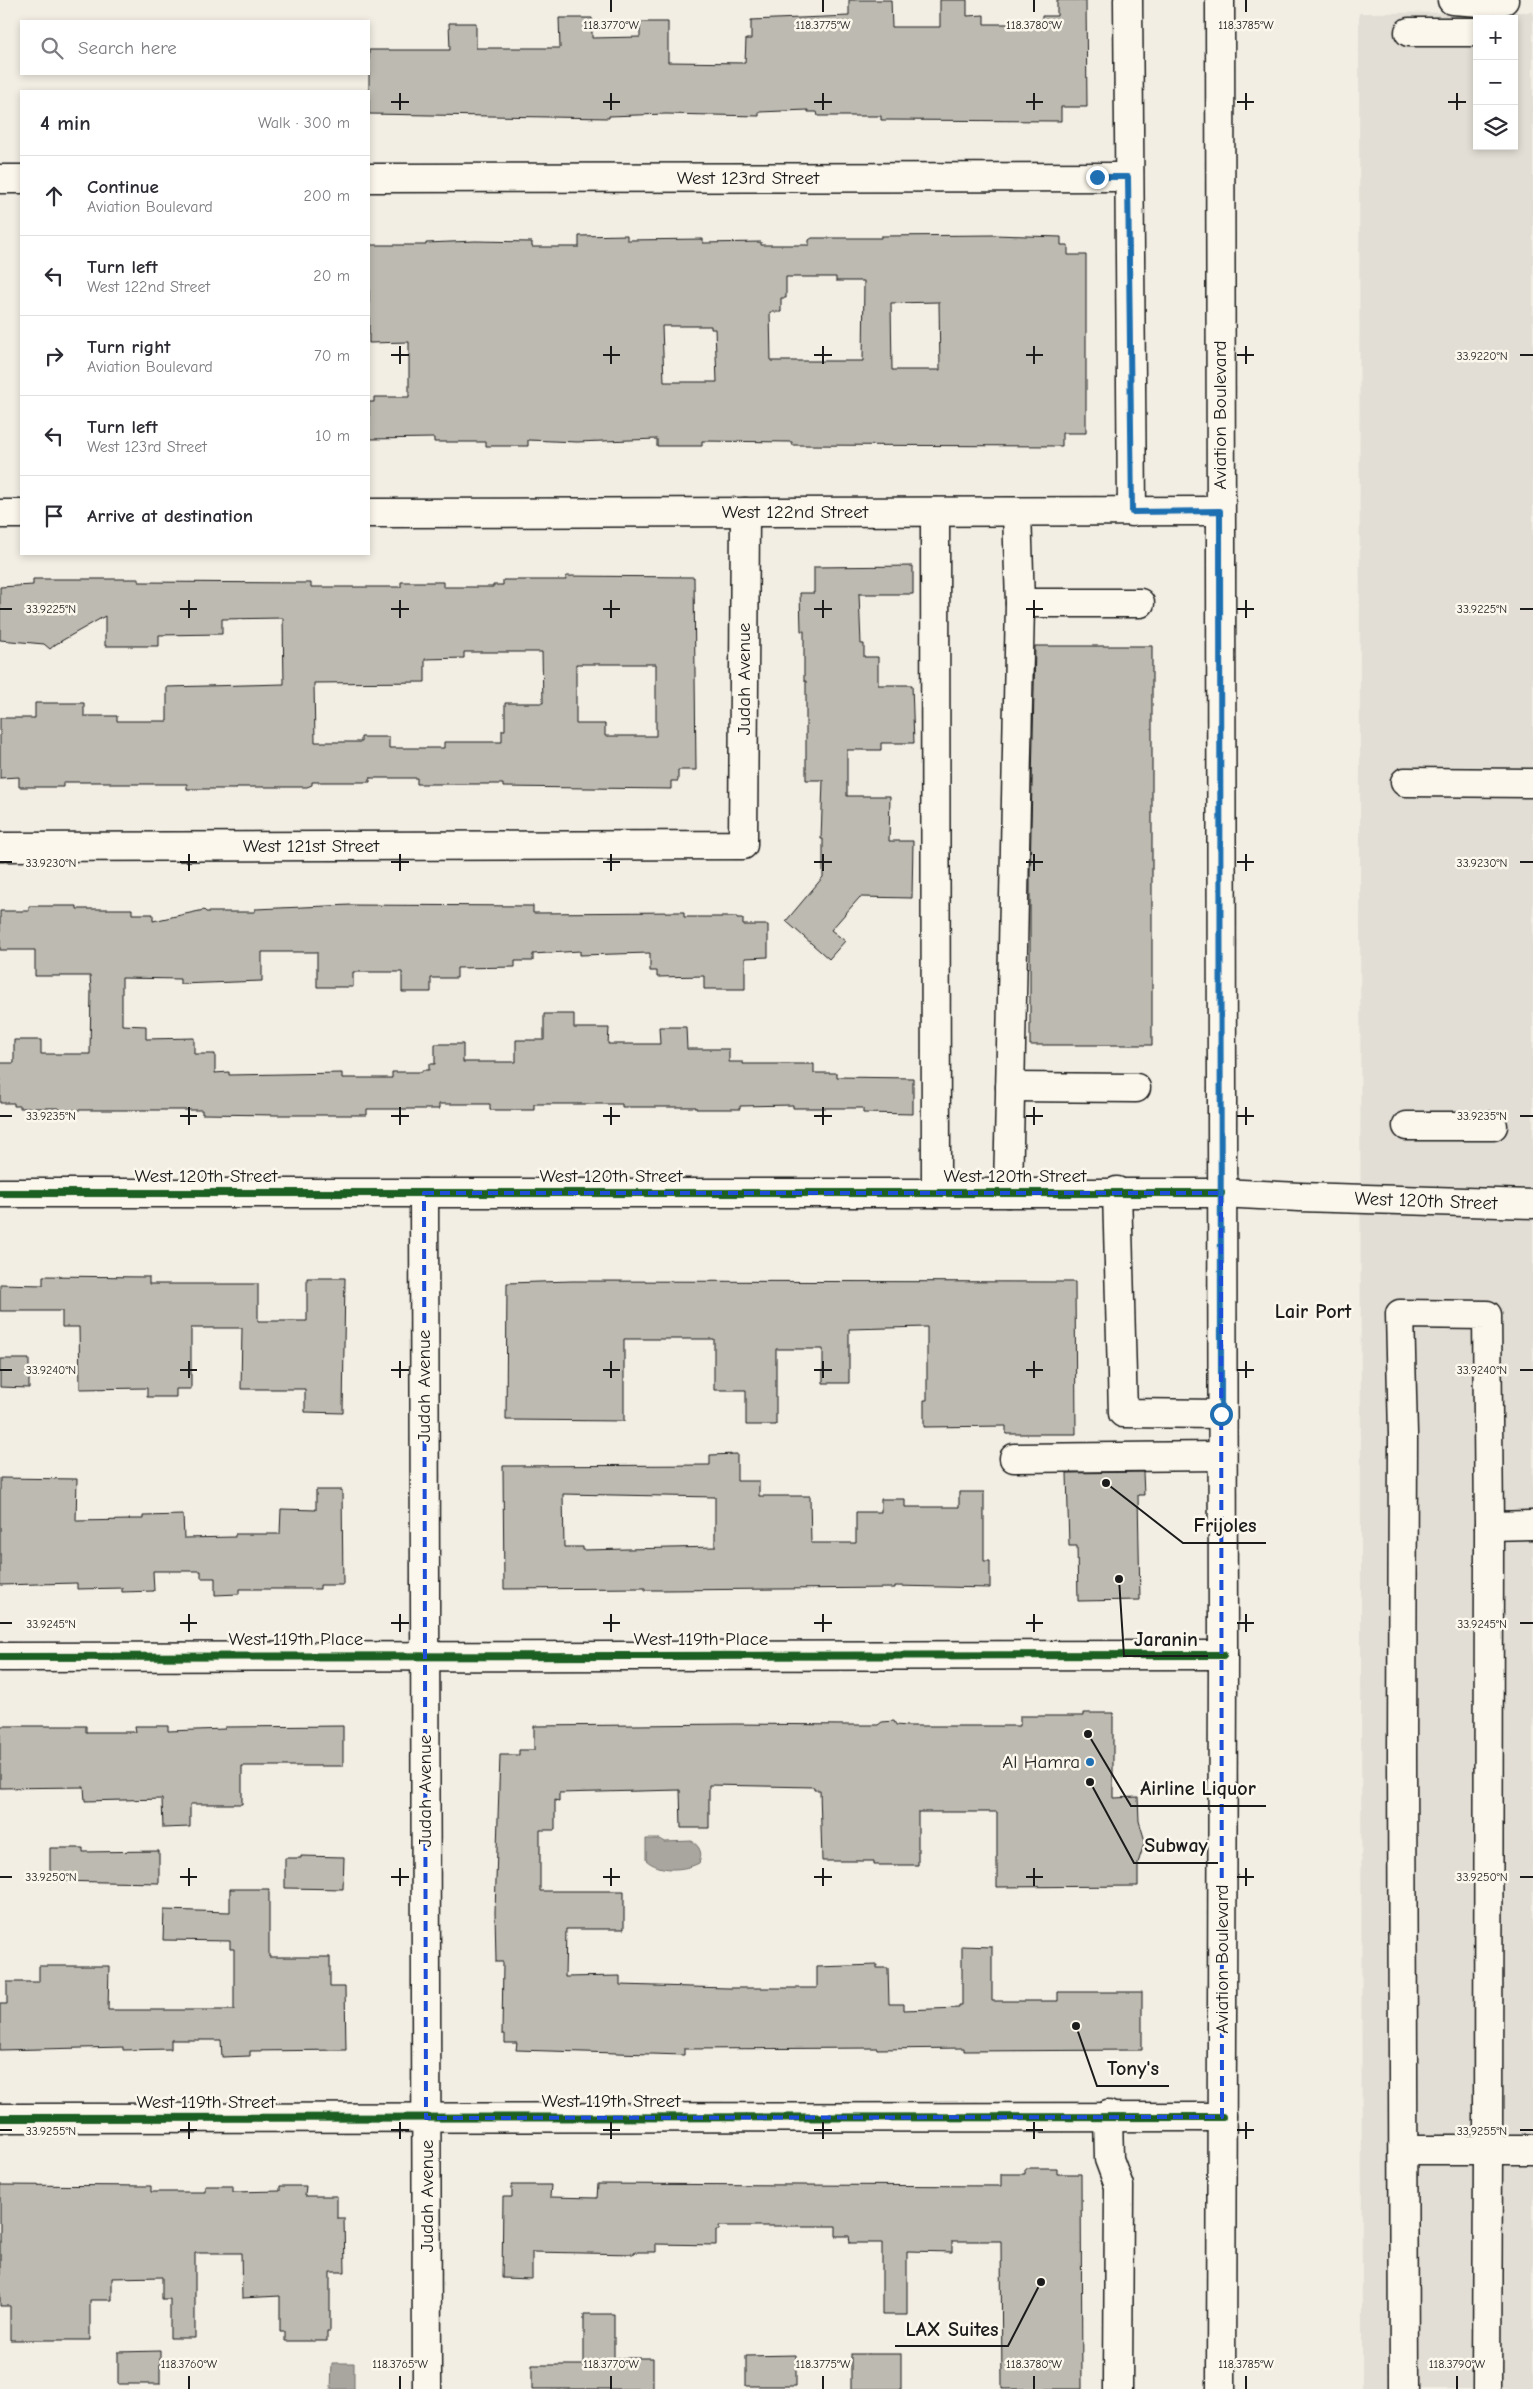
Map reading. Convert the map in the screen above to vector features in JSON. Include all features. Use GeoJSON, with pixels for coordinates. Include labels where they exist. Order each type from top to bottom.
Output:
{"type":"FeatureCollection","features":[{"type":"Feature","properties":{"kind":"street"},"geometry":{"type":"LineString","coordinates":[[1128,0],[1132,512]]}},
{"type":"Feature","properties":{"kind":"street","name":"Aviation Boulevard"},"geometry":{"type":"LineString","coordinates":[[1220,0],[1221,1456],[1223,1655],[1221,2389]]}},
{"type":"Feature","properties":{"kind":"street"},"geometry":{"type":"LineString","coordinates":[[1452,0],[1481,2],[1504,0]]}},
{"type":"Feature","properties":{"kind":"street"},"geometry":{"type":"LineString","coordinates":[[1408,32],[1473,32]]}},
{"type":"Feature","properties":{"kind":"street","name":"West 123rd Street"},"geometry":{"type":"LineString","coordinates":[[370,178],[1128,177]]}},
{"type":"Feature","properties":{"kind":"street"},"geometry":{"type":"LineString","coordinates":[[0,178],[20,178]]}},
{"type":"Feature","properties":{"kind":"street","name":"West 122nd Street"},"geometry":{"type":"LineString","coordinates":[[370,513],[1220,511]]}},
{"type":"Feature","properties":{"kind":"street","name":"Judah Avenue"},"geometry":{"type":"LineString","coordinates":[[743,845],[745,512]]}},
{"type":"Feature","properties":{"kind":"street"},"geometry":{"type":"LineString","coordinates":[[935,512],[936,1192]]}},
{"type":"Feature","properties":{"kind":"street"},"geometry":{"type":"LineString","coordinates":[[1008,1193],[1020,603],[1017,512]]}},
{"type":"Feature","properties":{"kind":"street"},"geometry":{"type":"LineString","coordinates":[[0,514],[20,514]]}},
{"type":"Feature","properties":{"kind":"street"},"geometry":{"type":"LineString","coordinates":[[1020,603],[1140,603]]}},
{"type":"Feature","properties":{"kind":"street"},"geometry":{"type":"LineString","coordinates":[[1405,782],[1533,783]]}},
{"type":"Feature","properties":{"kind":"street","name":"West 121st Street"},"geometry":{"type":"LineString","coordinates":[[0,847],[743,845]]}},
{"type":"Feature","properties":{"kind":"street"},"geometry":{"type":"LineString","coordinates":[[1010,1087],[1136,1088]]}},
{"type":"Feature","properties":{"kind":"street"},"geometry":{"type":"LineString","coordinates":[[1407,1126],[1494,1126]]}},
{"type":"Feature","properties":{"kind":"street"},"geometry":{"type":"LineString","coordinates":[[1117,1191],[1123,1413],[1221,1414]]}},
{"type":"Feature","properties":{"kind":"street","name":"West 120th Street"},"geometry":{"type":"LineString","coordinates":[[0,1193],[1008,1193],[1117,1191],[1221,1192],[1300,1197],[1533,1204]]}},
{"type":"Feature","properties":{"kind":"street","name":"Judah Avenue"},"geometry":{"type":"LineString","coordinates":[[424,1192],[427,2389]]}},
{"type":"Feature","properties":{"kind":"street"},"geometry":{"type":"LineString","coordinates":[[1404,2389],[1403,1434],[1400,1314],[1487,1315],[1489,1526],[1487,2389]]}},
{"type":"Feature","properties":{"kind":"street"},"geometry":{"type":"LineString","coordinates":[[1014,1458],[1221,1456]]}},
{"type":"Feature","properties":{"kind":"street"},"geometry":{"type":"LineString","coordinates":[[1489,1526],[1533,1525]]}},
{"type":"Feature","properties":{"kind":"street","name":"West 119th Place"},"geometry":{"type":"LineString","coordinates":[[0,1657],[1223,1655]]}},
{"type":"Feature","properties":{"kind":"street"},"geometry":{"type":"LineString","coordinates":[[1108,2115],[1109,2159],[1119,2186],[1118,2389]]}},
{"type":"Feature","properties":{"kind":"street","name":"West 119th Street"},"geometry":{"type":"LineString","coordinates":[[0,2118],[1108,2115],[1222,2117]]}},
{"type":"Feature","properties":{"kind":"street"},"geometry":{"type":"LineString","coordinates":[[1404,2150],[1533,2150]]}},
{"type":"Feature","properties":{"kind":"highlighted area"},"geometry":{"type":"Polygon","coordinates":[[[424,1193],[1221,1193],[1222,2117],[426,2118],[424,1193]]]}},
{"type":"Feature","properties":{"kind":"shaded area"},"geometry":{"type":"Polygon","coordinates":[[[1533,12],[1533,2389],[1362,2389],[1359,13],[1533,12]]]}},
{"type":"Feature","properties":{"kind":"shaded area"},"geometry":{"type":"Polygon","coordinates":[[[646,1839],[660,1839],[664,1842],[692,1841],[700,1850],[699,1863],[679,1869],[658,1867],[651,1864],[646,1860],[646,1839]]]}},
{"type":"Feature","properties":{"kind":"shaded area"},"geometry":{"type":"Polygon","coordinates":[[[332,2363],[354,2363],[354,2389],[331,2389],[332,2363]]]}},
{"type":"Feature","properties":{"kind":"building"},"geometry":{"type":"Polygon","coordinates":[[[849,0],[891,0],[892,27],[940,27],[940,0],[967,0],[967,16],[984,15],[984,24],[1042,24],[1042,16],[1057,16],[1057,0],[1086,0],[1087,107],[1061,107],[1061,121],[881,120],[881,116],[818,116],[817,112],[808,112],[808,110],[759,112],[759,116],[666,114],[609,116],[609,118],[370,114],[370,50],[450,50],[449,23],[476,23],[476,48],[560,48],[559,18],[592,18],[592,38],[640,37],[640,22],[668,22],[668,62],[745,63],[746,39],[751,39],[751,20],[849,16],[849,0]]]}},
{"type":"Feature","properties":{"kind":"building"},"geometry":{"type":"Polygon","coordinates":[[[627,235],[627,240],[703,239],[703,243],[761,242],[761,245],[809,245],[809,240],[812,238],[881,238],[881,236],[993,235],[1061,237],[1061,245],[1068,245],[1068,255],[1086,255],[1086,433],[1062,433],[1062,446],[792,445],[792,442],[702,441],[702,446],[657,446],[657,439],[577,442],[528,440],[528,446],[486,446],[486,442],[434,442],[434,438],[370,439],[370,402],[374,402],[374,397],[409,397],[409,342],[370,343],[370,245],[426,245],[426,243],[475,241],[532,242],[532,247],[579,247],[579,236],[627,235]],[[786,277],[786,298],[781,298],[781,312],[770,312],[771,361],[863,361],[864,281],[836,281],[836,277],[786,277]],[[939,302],[891,303],[892,370],[940,370],[939,302]],[[662,326],[664,382],[717,382],[715,329],[711,329],[711,326],[662,326]]]}},
{"type":"Feature","properties":{"kind":"building"},"geometry":{"type":"Polygon","coordinates":[[[913,566],[913,594],[859,594],[861,644],[864,644],[864,657],[878,657],[878,685],[912,685],[914,743],[881,743],[881,750],[847,750],[847,796],[890,796],[889,841],[913,841],[912,898],[860,897],[831,930],[845,941],[829,959],[786,921],[823,877],[823,839],[821,839],[823,780],[806,780],[806,681],[804,681],[804,631],[801,631],[800,593],[814,593],[814,567],[913,566]]]}},
{"type":"Feature","properties":{"kind":"building"},"geometry":{"type":"Polygon","coordinates":[[[566,576],[694,577],[696,770],[678,770],[678,781],[671,781],[671,789],[503,787],[503,784],[417,784],[417,778],[370,778],[370,782],[312,782],[312,785],[307,787],[237,787],[237,789],[187,789],[187,784],[110,784],[110,782],[63,782],[63,787],[19,787],[19,777],[0,778],[0,718],[35,718],[35,703],[84,703],[84,716],[117,716],[117,721],[167,721],[167,687],[284,684],[283,618],[222,619],[222,634],[159,635],[159,646],[105,646],[105,616],[50,649],[44,644],[0,640],[0,587],[33,585],[33,579],[139,579],[139,582],[311,583],[311,587],[401,587],[401,582],[443,582],[443,587],[493,587],[493,585],[503,585],[503,580],[566,580],[566,576]],[[464,652],[464,658],[425,659],[425,682],[314,683],[315,742],[361,742],[361,737],[389,737],[389,748],[444,748],[444,742],[502,742],[502,730],[505,730],[505,703],[543,703],[542,652],[464,652]],[[576,664],[576,724],[605,724],[605,736],[656,736],[656,664],[576,664]]]}},
{"type":"Feature","properties":{"kind":"building"},"geometry":{"type":"Polygon","coordinates":[[[1035,646],[1152,646],[1152,1045],[1030,1045],[1030,875],[1035,646]]]}},
{"type":"Feature","properties":{"kind":"building"},"geometry":{"type":"Polygon","coordinates":[[[351,905],[533,906],[533,913],[684,912],[684,917],[737,917],[737,919],[743,919],[743,925],[768,925],[768,957],[745,958],[745,989],[704,989],[704,976],[657,977],[657,971],[650,971],[650,953],[580,955],[580,951],[533,954],[533,961],[515,961],[515,967],[457,968],[457,978],[431,978],[431,992],[402,992],[402,972],[353,972],[353,987],[317,987],[317,952],[262,952],[262,981],[180,984],[180,979],[122,978],[122,1025],[146,1026],[146,1039],[194,1038],[194,1054],[215,1054],[215,1073],[229,1072],[229,1075],[342,1073],[342,1078],[392,1078],[392,1072],[422,1072],[422,1070],[429,1070],[429,1064],[435,1064],[435,1044],[463,1044],[463,1062],[516,1062],[516,1040],[544,1040],[544,1014],[574,1014],[574,1028],[609,1028],[608,1044],[660,1044],[659,1027],[686,1027],[687,1049],[729,1049],[729,1062],[743,1062],[743,1064],[814,1064],[814,1073],[837,1073],[837,1077],[913,1078],[913,1114],[863,1113],[863,1108],[793,1108],[793,1105],[740,1106],[740,1109],[696,1109],[696,1107],[622,1107],[622,1104],[534,1104],[534,1110],[490,1110],[490,1104],[439,1104],[439,1109],[367,1109],[367,1115],[276,1115],[202,1114],[202,1110],[59,1110],[59,1108],[20,1108],[20,1106],[14,1106],[14,1103],[0,1103],[0,1063],[14,1063],[14,1040],[41,1040],[41,1054],[90,1054],[91,989],[90,976],[35,976],[35,950],[0,950],[0,911],[29,911],[29,906],[77,906],[77,909],[132,909],[132,914],[153,914],[153,921],[204,910],[206,912],[255,912],[255,909],[351,905]]]}},
{"type":"Feature","properties":{"kind":"building"},"geometry":{"type":"Polygon","coordinates":[[[43,1276],[149,1277],[149,1284],[258,1284],[258,1321],[307,1321],[307,1278],[345,1278],[343,1413],[305,1412],[305,1389],[241,1389],[242,1328],[191,1328],[191,1389],[176,1389],[176,1397],[147,1397],[147,1388],[80,1389],[79,1327],[62,1327],[62,1311],[0,1311],[0,1284],[43,1285],[43,1276]]]}},
{"type":"Feature","properties":{"kind":"building"},"geometry":{"type":"Polygon","coordinates":[[[572,1281],[1075,1282],[1076,1434],[1006,1434],[1006,1426],[924,1427],[924,1400],[927,1400],[927,1327],[849,1329],[849,1383],[823,1383],[823,1349],[776,1349],[776,1425],[746,1425],[746,1390],[714,1390],[714,1339],[624,1339],[624,1421],[506,1420],[507,1283],[572,1281]]]}},
{"type":"Feature","properties":{"kind":"building"},"geometry":{"type":"Polygon","coordinates":[[[0,1359],[29,1359],[29,1388],[0,1387],[0,1359]]]}},
{"type":"Feature","properties":{"kind":"building"},"geometry":{"type":"Polygon","coordinates":[[[737,1454],[737,1481],[759,1481],[759,1496],[810,1496],[811,1543],[856,1543],[856,1512],[881,1512],[881,1499],[905,1499],[905,1507],[959,1507],[959,1492],[984,1492],[984,1561],[990,1561],[990,1588],[895,1586],[895,1588],[663,1590],[645,1590],[645,1588],[504,1589],[503,1466],[710,1465],[710,1455],[737,1454]],[[563,1494],[564,1547],[583,1547],[583,1550],[715,1547],[715,1497],[563,1494]]]}},
{"type":"Feature","properties":{"kind":"building"},"geometry":{"type":"Polygon","coordinates":[[[1143,1472],[1144,1495],[1138,1495],[1140,1600],[1078,1601],[1077,1546],[1069,1546],[1067,1473],[1143,1472]]]}},
{"type":"Feature","properties":{"kind":"building"},"geometry":{"type":"Polygon","coordinates":[[[0,1478],[77,1479],[76,1521],[129,1520],[143,1519],[143,1516],[183,1515],[184,1538],[235,1537],[235,1534],[280,1534],[281,1509],[316,1510],[316,1490],[342,1490],[343,1585],[320,1585],[320,1589],[239,1589],[239,1594],[215,1595],[215,1578],[201,1578],[201,1571],[153,1571],[154,1591],[122,1592],[122,1588],[77,1589],[77,1583],[0,1585],[0,1478]]]}},
{"type":"Feature","properties":{"kind":"building"},"geometry":{"type":"Polygon","coordinates":[[[1084,1713],[1113,1713],[1113,1798],[1138,1797],[1139,1821],[1145,1841],[1138,1863],[1138,1886],[997,1887],[997,1812],[918,1812],[918,1865],[874,1865],[874,1861],[822,1861],[820,1790],[814,1790],[814,1787],[709,1785],[709,1828],[681,1828],[680,1790],[559,1793],[559,1801],[555,1800],[555,1830],[540,1830],[540,1891],[624,1891],[624,1929],[566,1929],[565,1977],[620,1976],[620,1985],[817,1988],[817,1967],[877,1965],[877,1968],[888,1968],[889,2004],[904,2004],[904,2010],[959,2008],[959,2005],[962,2005],[962,1946],[992,1947],[992,2001],[1058,2001],[1058,1992],[1142,1992],[1142,2050],[964,2051],[964,2048],[684,2049],[684,2055],[516,2050],[517,2043],[505,2043],[505,2034],[502,2034],[503,1962],[496,1962],[495,1912],[500,1755],[519,1755],[519,1750],[534,1750],[534,1726],[878,1725],[882,1722],[894,1721],[896,1725],[907,1726],[1020,1726],[1020,1716],[1084,1716],[1084,1713]]]}},
{"type":"Feature","properties":{"kind":"building"},"geometry":{"type":"Polygon","coordinates":[[[0,1726],[86,1726],[86,1732],[136,1732],[135,1726],[168,1726],[168,1731],[225,1729],[225,1727],[343,1726],[343,1766],[242,1766],[242,1804],[190,1804],[190,1827],[163,1828],[162,1799],[85,1801],[84,1787],[0,1788],[0,1726]]]}},
{"type":"Feature","properties":{"kind":"building"},"geometry":{"type":"Polygon","coordinates":[[[50,1848],[83,1848],[83,1852],[159,1851],[159,1883],[50,1881],[50,1848]]]}},
{"type":"Feature","properties":{"kind":"building"},"geometry":{"type":"Polygon","coordinates":[[[301,1856],[344,1857],[343,1889],[285,1888],[285,1858],[301,1858],[301,1856]]]}},
{"type":"Feature","properties":{"kind":"building"},"geometry":{"type":"Polygon","coordinates":[[[230,1889],[269,1889],[269,1957],[330,1957],[330,1987],[345,1987],[346,2050],[250,2051],[250,2056],[222,2057],[221,2040],[171,2040],[171,2049],[123,2050],[123,2047],[0,2050],[0,2004],[7,2004],[7,1982],[39,1982],[39,1966],[109,1966],[108,2010],[234,2010],[234,1949],[230,1949],[230,1941],[163,1940],[164,1910],[230,1912],[230,1889]]]}},
{"type":"Feature","properties":{"kind":"building"},"geometry":{"type":"Polygon","coordinates":[[[1025,2168],[1057,2168],[1057,2174],[1081,2174],[1082,2389],[1002,2389],[1001,2241],[952,2241],[952,2252],[907,2251],[907,2315],[882,2315],[882,2243],[850,2243],[849,2236],[836,2236],[836,2226],[719,2226],[719,2230],[716,2230],[716,2245],[656,2244],[656,2252],[634,2252],[634,2254],[532,2252],[532,2279],[502,2278],[503,2197],[512,2197],[512,2185],[551,2185],[550,2197],[597,2198],[598,2184],[1001,2186],[1001,2174],[1025,2174],[1025,2168]]]}},
{"type":"Feature","properties":{"kind":"building"},"geometry":{"type":"Polygon","coordinates":[[[0,2185],[151,2186],[151,2192],[205,2192],[205,2186],[233,2186],[233,2192],[280,2191],[280,2186],[306,2186],[305,2196],[337,2196],[337,2218],[344,2218],[345,2272],[330,2272],[330,2331],[327,2331],[327,2341],[285,2341],[285,2332],[280,2332],[280,2296],[242,2298],[241,2253],[195,2253],[195,2338],[170,2338],[170,2299],[162,2299],[162,2277],[112,2278],[112,2300],[90,2300],[90,2340],[10,2340],[10,2306],[0,2306],[0,2185]]]}},
{"type":"Feature","properties":{"kind":"building"},"geometry":{"type":"Polygon","coordinates":[[[584,2314],[614,2314],[614,2358],[653,2358],[653,2389],[532,2389],[532,2365],[584,2365],[584,2314]]]}},
{"type":"Feature","properties":{"kind":"building"},"geometry":{"type":"Polygon","coordinates":[[[160,2351],[160,2384],[118,2384],[118,2352],[160,2351]]]}},
{"type":"Feature","properties":{"kind":"building"},"geometry":{"type":"Polygon","coordinates":[[[851,2354],[901,2354],[901,2389],[851,2389],[851,2354]]]}},
{"type":"Feature","properties":{"kind":"building"},"geometry":{"type":"Polygon","coordinates":[[[796,2355],[796,2386],[746,2386],[746,2356],[796,2355]]]}},
{"type":"Feature","properties":{"kind":"cycle path"},"geometry":{"type":"LineString","coordinates":[[0,1193],[1221,1193]]}},
{"type":"Feature","properties":{"kind":"cycle path"},"geometry":{"type":"LineString","coordinates":[[0,1657],[1223,1655]]}},
{"type":"Feature","properties":{"kind":"cycle path"},"geometry":{"type":"LineString","coordinates":[[0,2118],[1222,2117]]}},
{"type":"Feature","properties":{"kind":"place","name":"Frijoles"},"geometry":{"type":"Point","coordinates":[1106,1483]}},
{"type":"Feature","properties":{"kind":"place","name":"Jaranin"},"geometry":{"type":"Point","coordinates":[1119,1579]}},
{"type":"Feature","properties":{"kind":"place","name":"Airline Liquor"},"geometry":{"type":"Point","coordinates":[1088,1734]}},
{"type":"Feature","properties":{"kind":"place","name":"Al Hamra"},"geometry":{"type":"Point","coordinates":[1090,1762]}},
{"type":"Feature","properties":{"kind":"place","name":"Subway"},"geometry":{"type":"Point","coordinates":[1090,1782]}},
{"type":"Feature","properties":{"kind":"place","name":"Tony's"},"geometry":{"type":"Point","coordinates":[1076,2026]}},
{"type":"Feature","properties":{"kind":"place","name":"LAX Suites"},"geometry":{"type":"Point","coordinates":[1041,2282]}},
{"type":"Feature","properties":{"kind":"district","name":"Lair Port"},"geometry":{"type":"Point","coordinates":[1313,1311]}},
{"type":"Feature","properties":{"kind":"route"},"geometry":{"type":"LineString","coordinates":[[1097,177],[1128,177],[1132,512],[1220,511],[1221,1414]]}}]}
